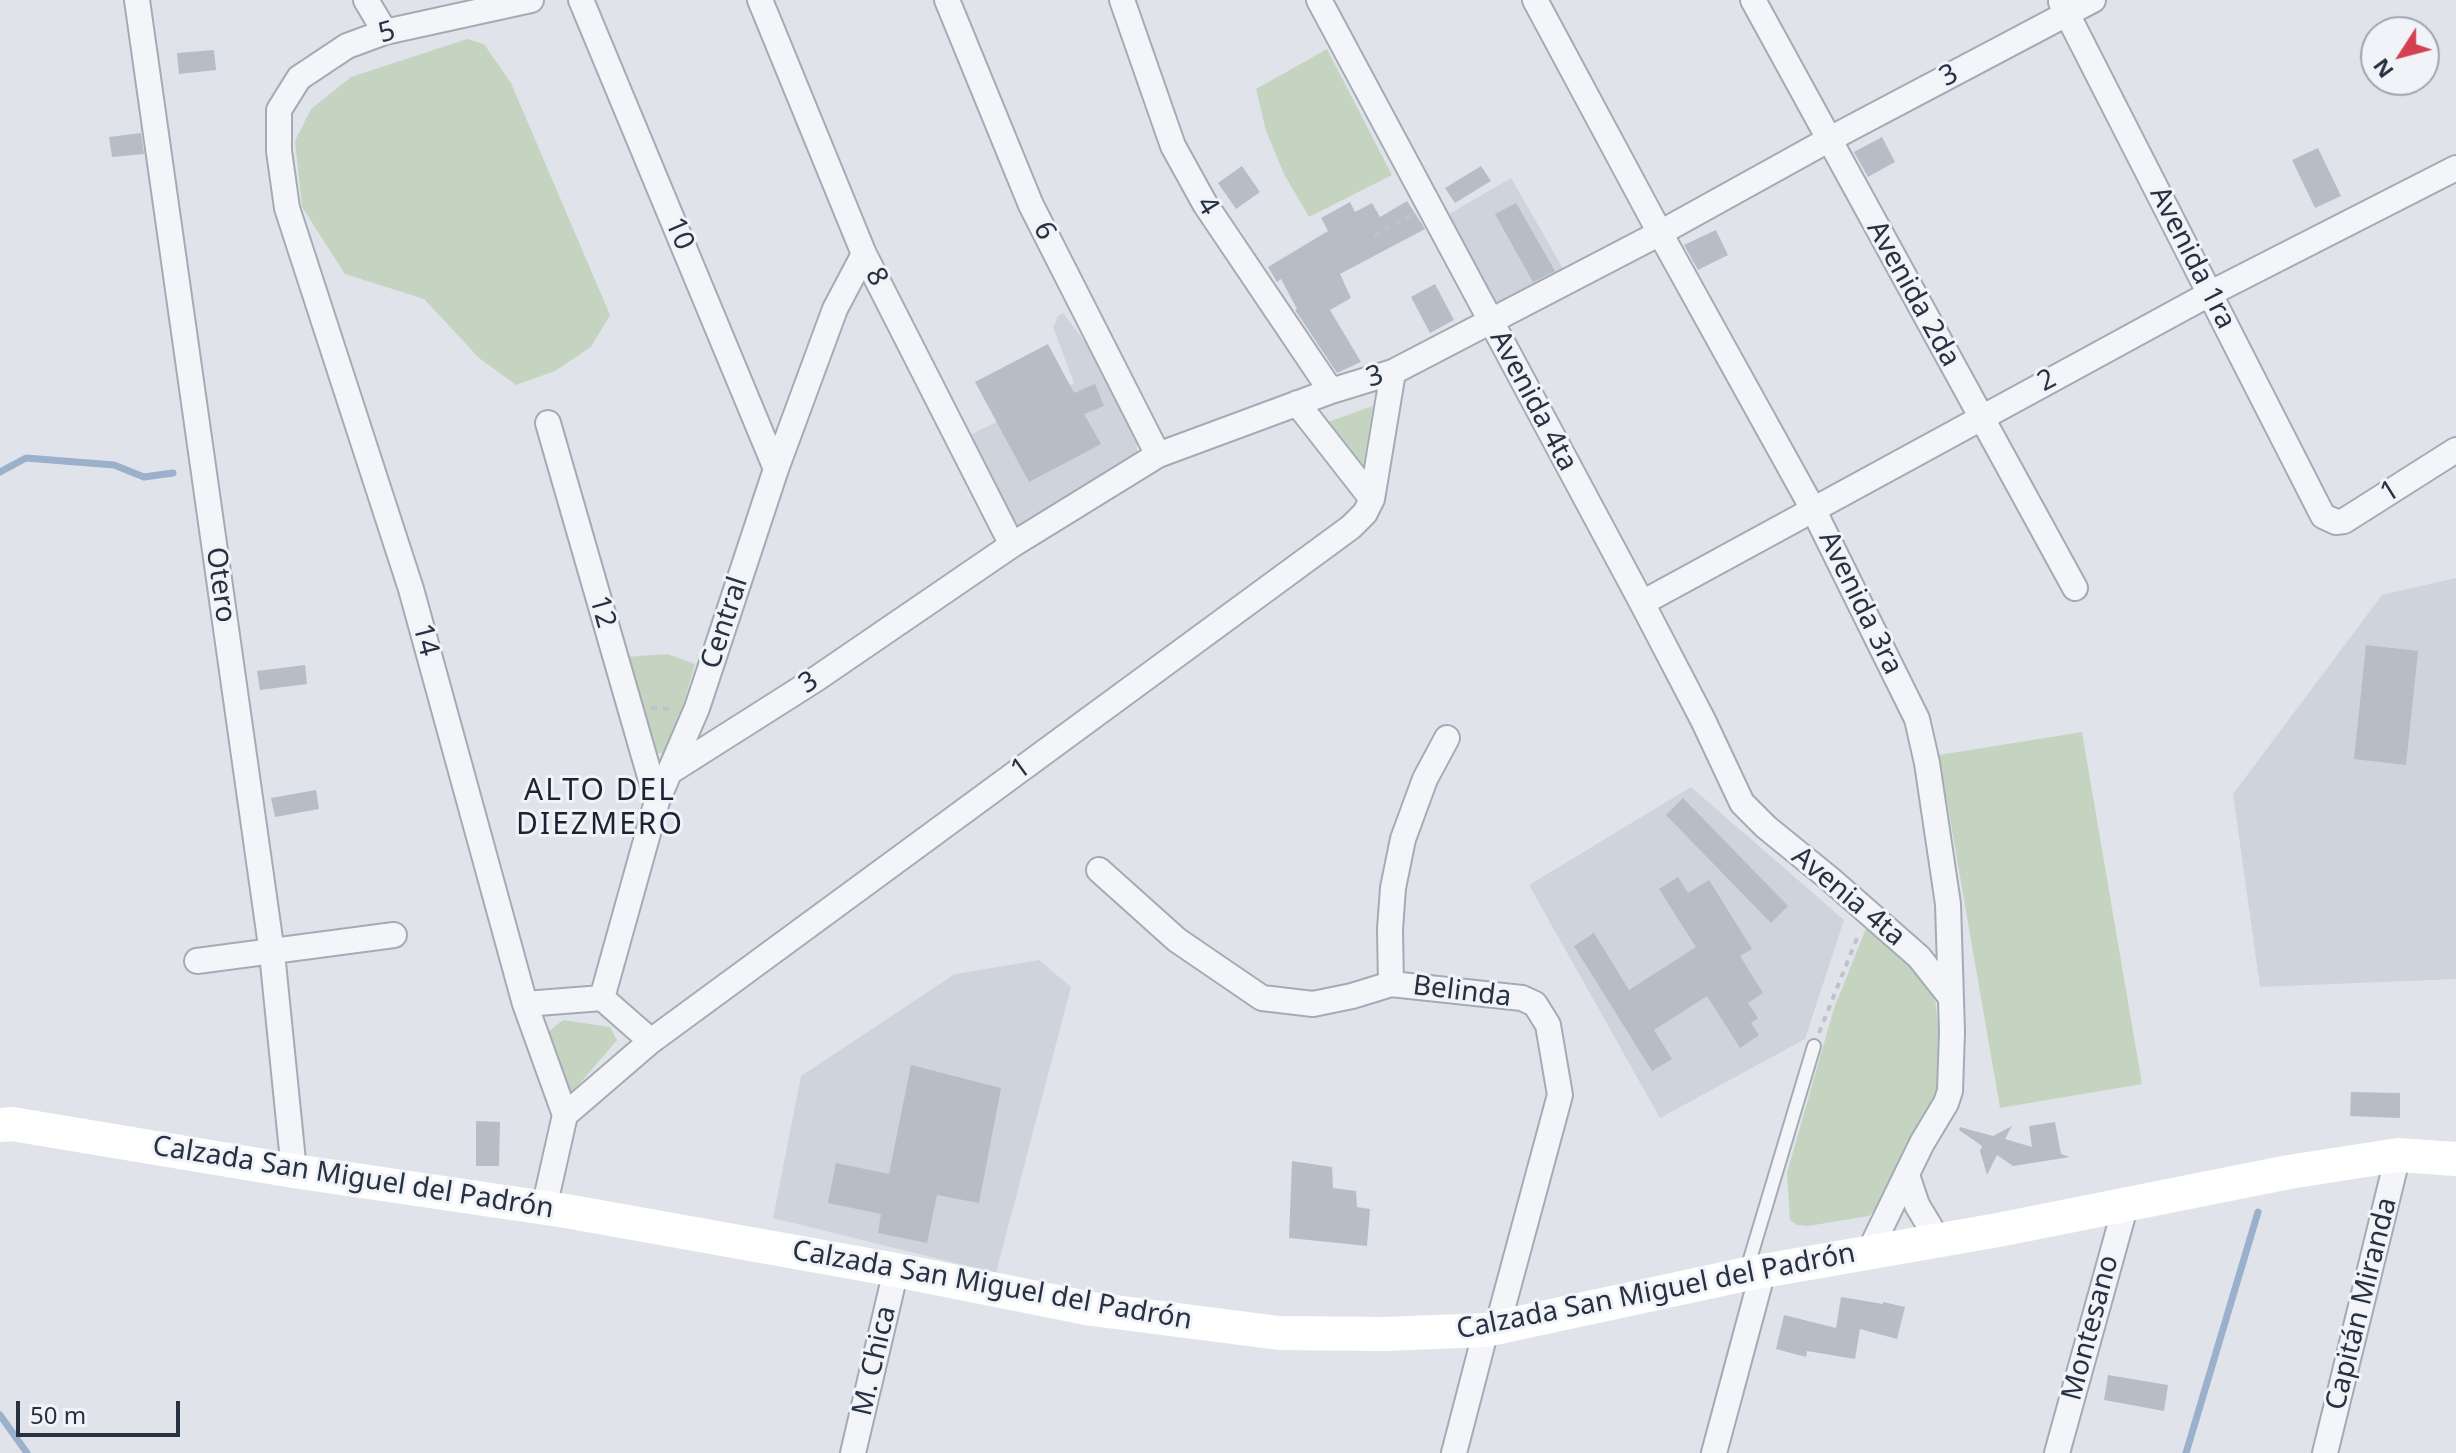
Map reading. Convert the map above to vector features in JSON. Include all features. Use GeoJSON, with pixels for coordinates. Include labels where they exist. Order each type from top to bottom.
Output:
{"type":"FeatureCollection","features":[{"type":"Feature","properties":{"kind":"main road","name":"Calzada San Miguel del Padrón"},"geometry":{"type":"LineString","coordinates":[[0,1125],[12,1124],[294,1171],[544,1208],[896,1270],[1092,1309],[1279,1333],[1384,1334],[1491,1329],[1754,1272],[2289,1172],[2398,1155],[2456,1159]]}},
{"type":"Feature","properties":{"kind":"street","name":"Otero"},"geometry":{"type":"LineString","coordinates":[[137,0],[272,953],[294,1171]]}},
{"type":"Feature","properties":{"kind":"street"},"geometry":{"type":"LineString","coordinates":[[366,0],[385,32]]}},
{"type":"Feature","properties":{"kind":"street","name":"5"},"geometry":{"type":"LineString","coordinates":[[299,78],[347,46],[385,32],[531,0]]}},
{"type":"Feature","properties":{"kind":"street","name":"10"},"geometry":{"type":"LineString","coordinates":[[581,0],[776,469]]}},
{"type":"Feature","properties":{"kind":"street","name":"8"},"geometry":{"type":"LineString","coordinates":[[760,0],[864,254],[1012,545]]}},
{"type":"Feature","properties":{"kind":"street","name":"6"},"geometry":{"type":"LineString","coordinates":[[947,0],[1031,205],[1158,455]]}},
{"type":"Feature","properties":{"kind":"street","name":"4"},"geometry":{"type":"LineString","coordinates":[[1122,0],[1173,146],[1205,204],[1331,391]]}},
{"type":"Feature","properties":{"kind":"street","name":"Avenida 4ta"},"geometry":{"type":"LineString","coordinates":[[1319,0],[1642,603],[1742,803]]}},
{"type":"Feature","properties":{"kind":"street","name":"Avenida 3ra"},"geometry":{"type":"LineString","coordinates":[[1535,0],[1814,511],[1917,719],[1927,763],[1948,904],[1952,1032],[1950,1091],[1869,1252]]}},
{"type":"Feature","properties":{"kind":"street","name":"Avenida 2da"},"geometry":{"type":"LineString","coordinates":[[1753,0],[2075,588]]}},
{"type":"Feature","properties":{"kind":"street","name":"3"},"geometry":{"type":"LineString","coordinates":[[671,771],[816,679],[1012,545],[1158,455],[1297,403],[1393,372],[1660,233],[2064,7],[2093,0]]}},
{"type":"Feature","properties":{"kind":"street","name":"Avenida 1ra"},"geometry":{"type":"LineString","coordinates":[[2064,7],[2323,516]]}},
{"type":"Feature","properties":{"kind":"street","name":"14"},"geometry":{"type":"LineString","coordinates":[[299,78],[279,110],[279,151],[287,208],[411,589],[525,1004],[565,1115]]}},
{"type":"Feature","properties":{"kind":"street","name":"2"},"geometry":{"type":"LineString","coordinates":[[1642,603],[2211,293],[2456,168]]}},
{"type":"Feature","properties":{"kind":"street","name":"Central"},"geometry":{"type":"LineString","coordinates":[[602,998],[657,801],[697,708],[776,469],[835,309],[864,254]]}},
{"type":"Feature","properties":{"kind":"street","name":"1"},"geometry":{"type":"LineString","coordinates":[[565,1115],[651,1041],[1351,527],[1365,513],[1372,499],[1393,372]]}},
{"type":"Feature","properties":{"kind":"street"},"geometry":{"type":"LineString","coordinates":[[1297,403],[1372,499]]}},
{"type":"Feature","properties":{"kind":"street","name":"12"},"geometry":{"type":"LineString","coordinates":[[548,423],[657,801]]}},
{"type":"Feature","properties":{"kind":"street","name":"1"},"geometry":{"type":"LineString","coordinates":[[2323,516],[2336,522],[2344,521],[2456,450]]}},
{"type":"Feature","properties":{"kind":"street"},"geometry":{"type":"LineString","coordinates":[[1391,984],[1393,888],[1403,839],[1425,779],[1447,738]]}},
{"type":"Feature","properties":{"kind":"street","name":"Avenia 4ta"},"geometry":{"type":"LineString","coordinates":[[1742,803],[1919,957],[1949,995]]}},
{"type":"Feature","properties":{"kind":"street","name":"Belinda"},"geometry":{"type":"LineString","coordinates":[[1099,870],[1177,940],[1262,998],[1313,1004],[1391,984],[1522,998],[1535,1004],[1548,1025],[1560,1095],[1454,1453]]}},
{"type":"Feature","properties":{"kind":"street"},"geometry":{"type":"LineString","coordinates":[[197,961],[394,935]]}},
{"type":"Feature","properties":{"kind":"street"},"geometry":{"type":"LineString","coordinates":[[525,1004],[602,998],[651,1041]]}},
{"type":"Feature","properties":{"kind":"street"},"geometry":{"type":"LineString","coordinates":[[544,1208],[565,1115]]}},
{"type":"Feature","properties":{"kind":"street","name":"Capitán Miranda"},"geometry":{"type":"LineString","coordinates":[[2325,1453],[2398,1155]]}},
{"type":"Feature","properties":{"kind":"street"},"geometry":{"type":"LineString","coordinates":[[1907,1175],[1917,1205],[1938,1240]]}},
{"type":"Feature","properties":{"kind":"street","name":"Montesano"},"geometry":{"type":"LineString","coordinates":[[2057,1453],[2126,1204]]}},
{"type":"Feature","properties":{"kind":"street","name":"M. Chica"},"geometry":{"type":"LineString","coordinates":[[853,1453],[896,1270]]}},
{"type":"Feature","properties":{"kind":"street"},"geometry":{"type":"LineString","coordinates":[[1714,1453],[1754,1272]]}},
{"type":"Feature","properties":{"kind":"lane"},"geometry":{"type":"LineString","coordinates":[[1754,1272],[1814,1046]]}},
{"type":"Feature","properties":{"kind":"path"},"geometry":{"type":"LineString","coordinates":[[1374,236],[1427,206]]}},
{"type":"Feature","properties":{"kind":"path"},"geometry":{"type":"LineString","coordinates":[[629,704],[660,710],[697,708]]}},
{"type":"Feature","properties":{"kind":"path"},"geometry":{"type":"LineString","coordinates":[[1814,1046],[1863,922]]}},
{"type":"Feature","properties":{"kind":"shaded area"},"geometry":{"type":"Polygon","coordinates":[[[1511,178],[1565,272],[1495,312],[1444,217],[1511,178]]]}},
{"type":"Feature","properties":{"kind":"shaded area"},"geometry":{"type":"Polygon","coordinates":[[[1063,313],[1109,373],[1137,441],[1137,453],[1016,536],[968,436],[1074,383],[1053,327],[1063,313]]]}},
{"type":"Feature","properties":{"kind":"shaded area"},"geometry":{"type":"Polygon","coordinates":[[[2456,578],[2456,979],[2260,987],[2233,794],[2382,595],[2456,578]]]}},
{"type":"Feature","properties":{"kind":"shaded area"},"geometry":{"type":"Polygon","coordinates":[[[1691,787],[1844,920],[1805,1039],[1660,1118],[1529,885],[1691,787]]]}},
{"type":"Feature","properties":{"kind":"shaded area"},"geometry":{"type":"Polygon","coordinates":[[[1039,960],[1071,987],[996,1273],[773,1218],[801,1076],[955,974],[1039,960]]]}},
{"type":"Feature","properties":{"kind":"green space"},"geometry":{"type":"Polygon","coordinates":[[[467,39],[484,44],[511,83],[610,315],[591,347],[555,371],[516,385],[479,358],[424,299],[345,274],[302,207],[295,141],[311,109],[351,77],[467,39]]]}},
{"type":"Feature","properties":{"kind":"green space"},"geometry":{"type":"Polygon","coordinates":[[[1327,49],[1392,175],[1309,217],[1284,174],[1266,131],[1256,89],[1327,49]]]}},
{"type":"Feature","properties":{"kind":"green space"},"geometry":{"type":"Polygon","coordinates":[[[1373,406],[1362,472],[1322,424],[1373,406]]]}},
{"type":"Feature","properties":{"kind":"green space"},"geometry":{"type":"Polygon","coordinates":[[[667,654],[695,664],[669,754],[651,752],[625,657],[667,654]]]}},
{"type":"Feature","properties":{"kind":"green space"},"geometry":{"type":"Polygon","coordinates":[[[2082,732],[2142,1084],[2000,1108],[1939,755],[2082,732]]]}},
{"type":"Feature","properties":{"kind":"green space"},"geometry":{"type":"Polygon","coordinates":[[[1869,921],[1933,979],[1945,1090],[1891,1194],[1869,1216],[1797,1225],[1790,1220],[1787,1173],[1834,1008],[1869,921]]]}},
{"type":"Feature","properties":{"kind":"green space"},"geometry":{"type":"Polygon","coordinates":[[[563,1020],[610,1027],[617,1040],[571,1094],[548,1032],[563,1020]]]}},
{"type":"Feature","properties":{"kind":"building"},"geometry":{"type":"Polygon","coordinates":[[[214,50],[216,70],[179,74],[177,53],[214,50]]]}},
{"type":"Feature","properties":{"kind":"building"},"geometry":{"type":"Polygon","coordinates":[[[141,133],[144,154],[112,157],[109,137],[141,133]]]}},
{"type":"Feature","properties":{"kind":"building"},"geometry":{"type":"Polygon","coordinates":[[[1882,137],[1895,162],[1868,177],[1854,152],[1882,137]]]}},
{"type":"Feature","properties":{"kind":"building"},"geometry":{"type":"Polygon","coordinates":[[[2318,148],[2341,196],[2315,208],[2292,160],[2318,148]]]}},
{"type":"Feature","properties":{"kind":"building"},"geometry":{"type":"Polygon","coordinates":[[[1242,166],[1260,192],[1236,209],[1218,183],[1242,166]]]}},
{"type":"Feature","properties":{"kind":"building"},"geometry":{"type":"Polygon","coordinates":[[[1481,166],[1491,181],[1455,203],[1445,188],[1481,166]]]}},
{"type":"Feature","properties":{"kind":"building"},"geometry":{"type":"Polygon","coordinates":[[[1407,201],[1425,229],[1340,274],[1351,298],[1330,310],[1361,362],[1337,373],[1295,310],[1281,279],[1277,282],[1268,267],[1328,231],[1321,218],[1350,202],[1355,212],[1372,203],[1380,217],[1407,201]]]}},
{"type":"Feature","properties":{"kind":"building"},"geometry":{"type":"Polygon","coordinates":[[[1516,203],[1555,271],[1533,282],[1495,214],[1516,203]]]}},
{"type":"Feature","properties":{"kind":"building"},"geometry":{"type":"Polygon","coordinates":[[[1716,230],[1728,255],[1698,270],[1684,245],[1716,230]]]}},
{"type":"Feature","properties":{"kind":"building"},"geometry":{"type":"Polygon","coordinates":[[[1435,284],[1454,320],[1430,333],[1411,297],[1435,284]]]}},
{"type":"Feature","properties":{"kind":"building"},"geometry":{"type":"Polygon","coordinates":[[[1048,344],[1074,393],[1095,384],[1104,406],[1084,414],[1101,444],[1029,482],[975,382],[1048,344]]]}},
{"type":"Feature","properties":{"kind":"building"},"geometry":{"type":"Polygon","coordinates":[[[2366,645],[2418,651],[2406,765],[2354,759],[2366,645]]]}},
{"type":"Feature","properties":{"kind":"building"},"geometry":{"type":"Polygon","coordinates":[[[305,665],[307,684],[260,690],[257,671],[305,665]]]}},
{"type":"Feature","properties":{"kind":"building"},"geometry":{"type":"Polygon","coordinates":[[[316,790],[319,809],[275,817],[271,798],[316,790]]]}},
{"type":"Feature","properties":{"kind":"building"},"geometry":{"type":"Polygon","coordinates":[[[1683,798],[1788,906],[1771,923],[1666,815],[1683,798]]]}},
{"type":"Feature","properties":{"kind":"building"},"geometry":{"type":"Polygon","coordinates":[[[1678,877],[1688,893],[1709,880],[1752,949],[1740,956],[1763,993],[1748,1003],[1758,1018],[1751,1023],[1759,1035],[1740,1048],[1707,996],[1654,1030],[1672,1059],[1652,1071],[1574,946],[1594,933],[1629,990],[1696,947],[1659,889],[1678,877]]]}},
{"type":"Feature","properties":{"kind":"building"},"geometry":{"type":"Polygon","coordinates":[[[911,1065],[1001,1088],[979,1203],[937,1195],[927,1243],[878,1233],[881,1214],[828,1203],[836,1163],[889,1174],[911,1065]]]}},
{"type":"Feature","properties":{"kind":"building"},"geometry":{"type":"Polygon","coordinates":[[[2351,1092],[2400,1093],[2400,1118],[2350,1116],[2351,1092]]]}},
{"type":"Feature","properties":{"kind":"building"},"geometry":{"type":"Polygon","coordinates":[[[476,1121],[500,1122],[499,1166],[476,1166],[476,1121]]]}},
{"type":"Feature","properties":{"kind":"building"},"geometry":{"type":"Polygon","coordinates":[[[2055,1122],[2061,1154],[2070,1157],[2013,1166],[1997,1155],[1987,1175],[1980,1151],[1982,1146],[1959,1130],[1960,1127],[1993,1136],[2012,1126],[2005,1139],[2032,1147],[2029,1126],[2055,1122]]]}},
{"type":"Feature","properties":{"kind":"building"},"geometry":{"type":"Polygon","coordinates":[[[1292,1161],[1332,1167],[1333,1188],[1356,1191],[1357,1207],[1370,1209],[1367,1246],[1289,1238],[1292,1161]]]}},
{"type":"Feature","properties":{"kind":"building"},"geometry":{"type":"Polygon","coordinates":[[[1841,1297],[1905,1307],[1897,1339],[1860,1329],[1855,1359],[1807,1351],[1806,1357],[1776,1349],[1784,1315],[1836,1328],[1841,1297]]]}},
{"type":"Feature","properties":{"kind":"building"},"geometry":{"type":"Polygon","coordinates":[[[2108,1375],[2168,1385],[2164,1411],[2104,1400],[2108,1375]]]}},
{"type":"Feature","properties":{"kind":"waterway"},"geometry":{"type":"LineString","coordinates":[[0,472],[26,458],[114,465],[144,477],[173,473]]}},
{"type":"Feature","properties":{"kind":"waterway"},"geometry":{"type":"LineString","coordinates":[[2186,1453],[2258,1212]]}},
{"type":"Feature","properties":{"kind":"waterway"},"geometry":{"type":"LineString","coordinates":[[0,1415],[27,1453]]}},
{"type":"Feature","properties":{"kind":"district","name":"ALTO DEL DIEZMERO"},"geometry":{"type":"Point","coordinates":[600,808]}}]}
